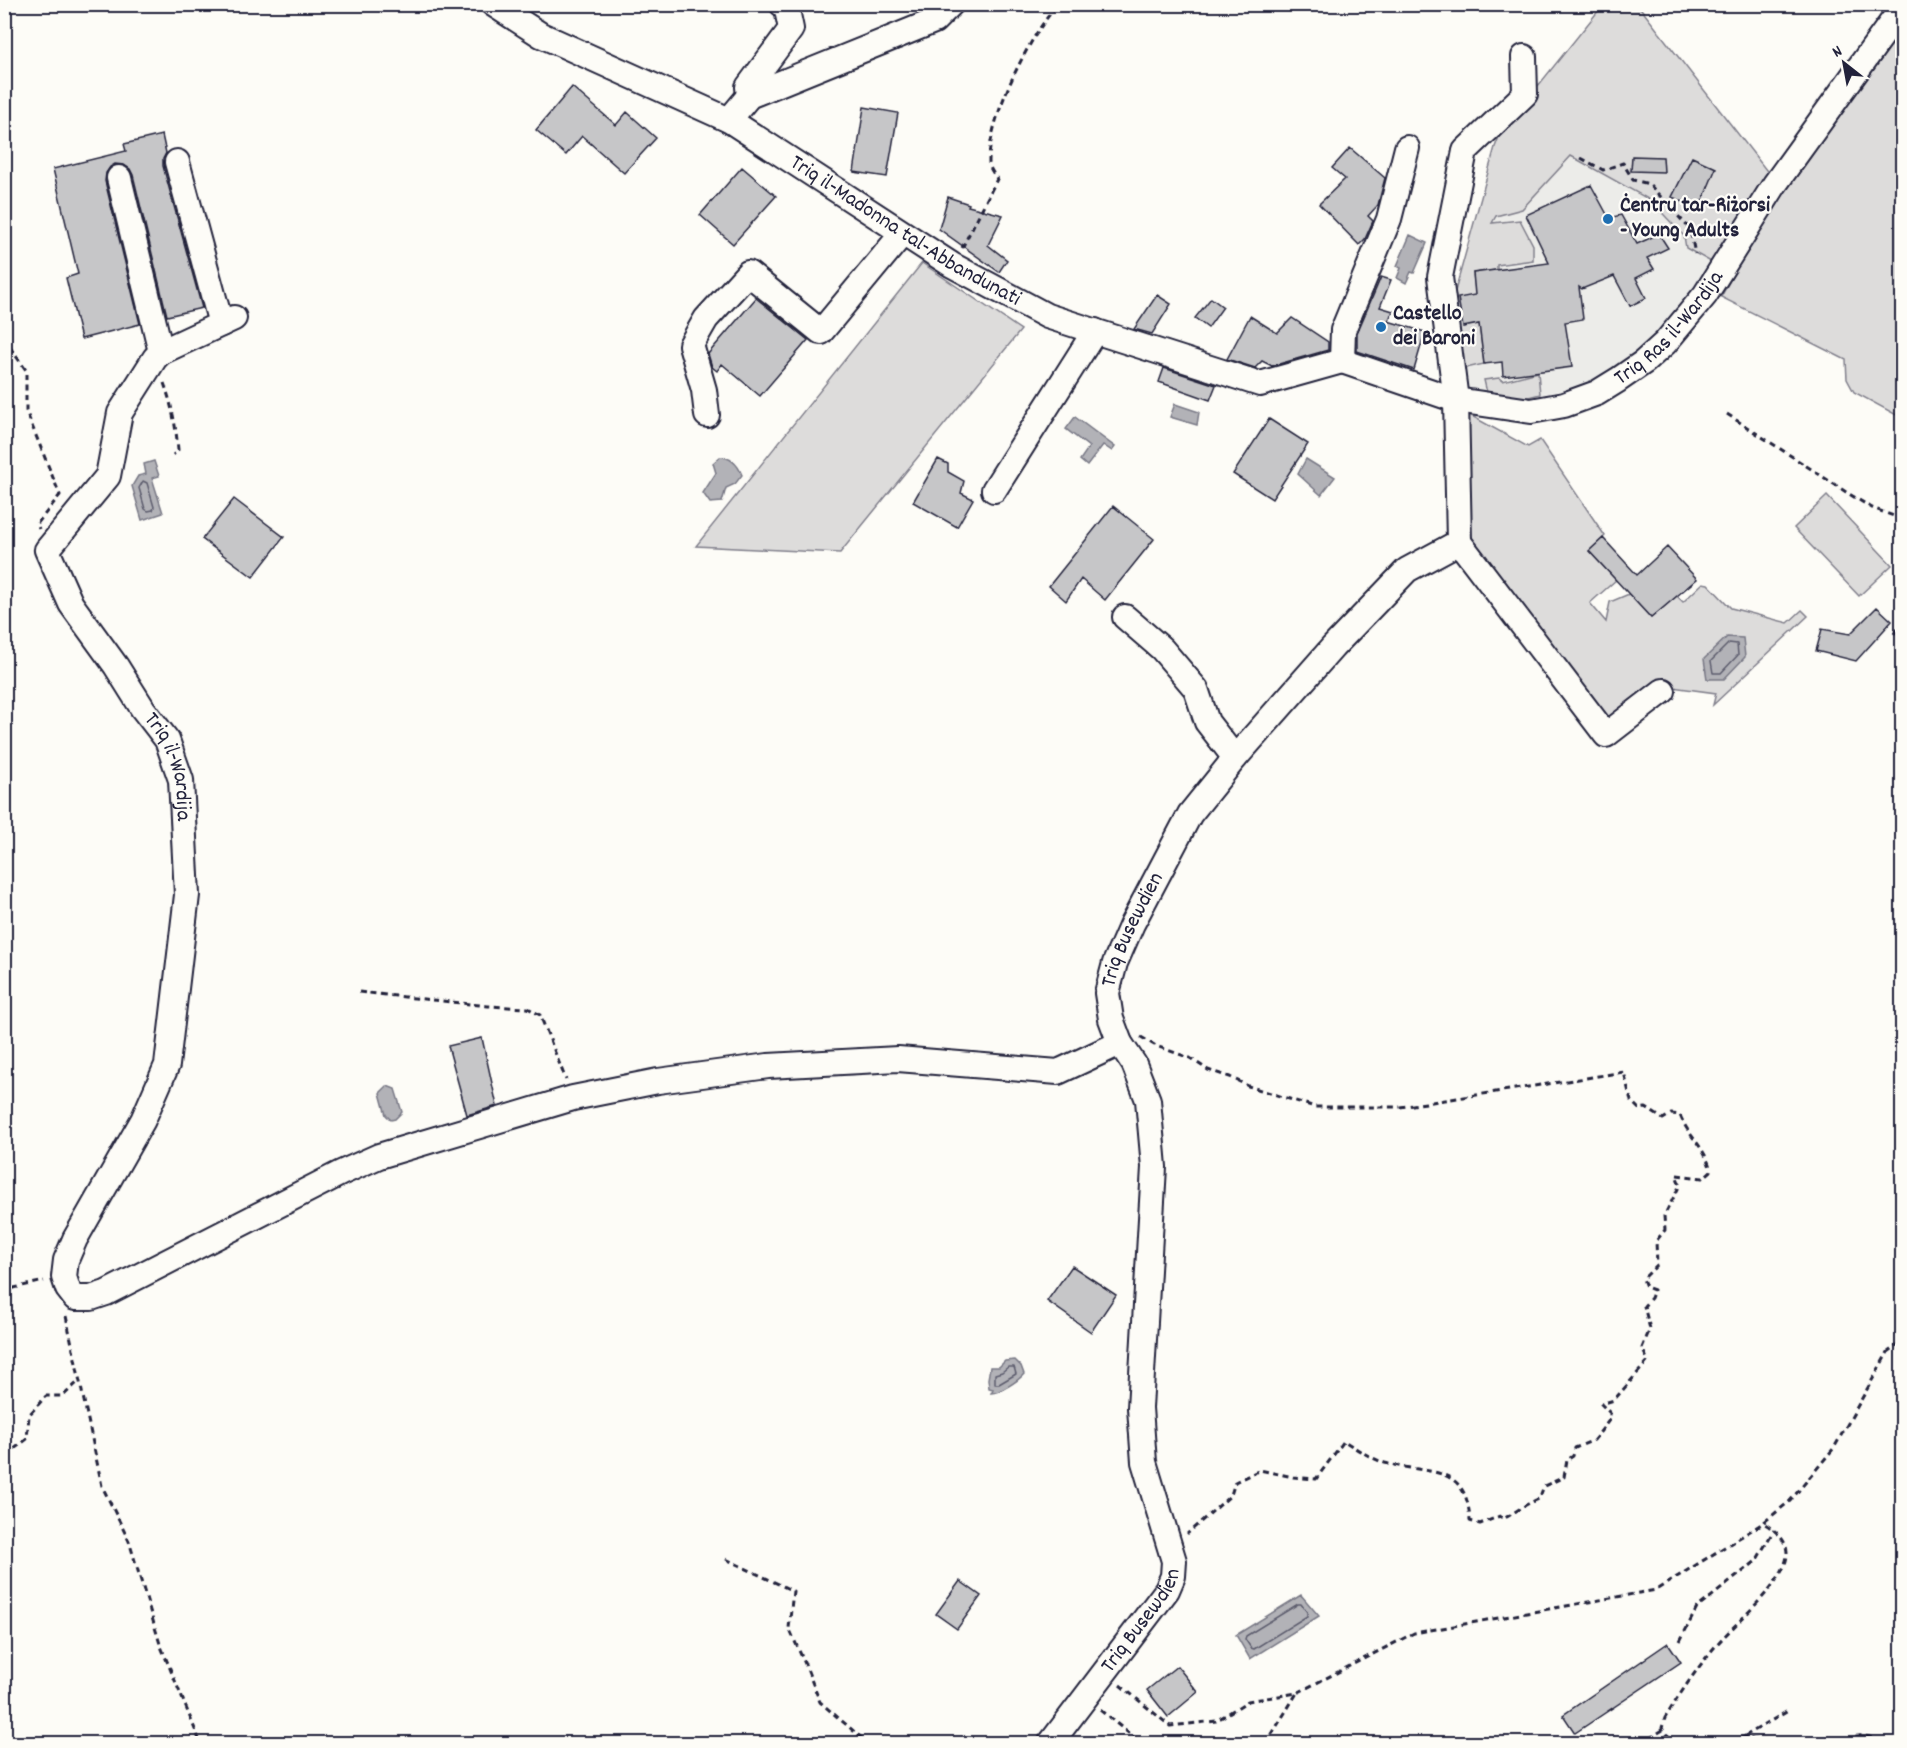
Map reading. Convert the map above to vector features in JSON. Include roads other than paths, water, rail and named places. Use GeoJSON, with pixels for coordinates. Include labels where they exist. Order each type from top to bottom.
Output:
{"type":"FeatureCollection","features":[{"type":"Feature","properties":{"kind":"street","name":"Triq il-Madonna tal-Abbandunati"},"geometry":{"type":"LineString","coordinates":[[493,4],[541,35],[729,120],[952,265],[1047,316],[1260,384],[1342,361]]}},
{"type":"Feature","properties":{"kind":"street"},"geometry":{"type":"LineString","coordinates":[[749,96],[748,87],[791,29],[786,5],[782,4]]}},
{"type":"Feature","properties":{"kind":"street"},"geometry":{"type":"LineString","coordinates":[[729,120],[749,96],[934,21],[947,6]]}},
{"type":"Feature","properties":{"kind":"street","name":"Triq Ras il-Wardija"},"geometry":{"type":"LineString","coordinates":[[1342,361],[1456,400],[1531,411],[1547,410],[1597,393],[1644,362],[1665,343],[1705,295],[1775,184],[1902,8]]}},
{"type":"Feature","properties":{"kind":"street"},"geometry":{"type":"LineString","coordinates":[[1524,57],[1525,94],[1465,151],[1440,277],[1456,400],[1460,542],[1606,735],[1663,691]]}},
{"type":"Feature","properties":{"kind":"street"},"geometry":{"type":"LineString","coordinates":[[1342,361],[1343,330],[1389,219],[1407,148]]}},
{"type":"Feature","properties":{"kind":"street"},"geometry":{"type":"LineString","coordinates":[[119,178],[158,355],[228,321],[177,162]]}},
{"type":"Feature","properties":{"kind":"street"},"geometry":{"type":"LineString","coordinates":[[707,415],[704,390],[691,345],[706,319],[748,273],[821,332],[902,234]]}},
{"type":"Feature","properties":{"kind":"street"},"geometry":{"type":"LineString","coordinates":[[994,490],[1095,332]]}},
{"type":"Feature","properties":{"kind":"street","name":"Triq il-Wardija"},"geometry":{"type":"LineString","coordinates":[[158,355],[120,413],[108,476],[47,550],[71,604],[167,740],[181,780],[187,895],[167,1065],[143,1120],[75,1239],[66,1260],[64,1277],[68,1289],[75,1298],[91,1298],[106,1293],[341,1173],[379,1156],[573,1098],[658,1081],[768,1066],[898,1059],[1058,1072],[1120,1043]]}},
{"type":"Feature","properties":{"kind":"street","name":"Triq Busewdien"},"geometry":{"type":"LineString","coordinates":[[1050,1743],[1167,1590],[1173,1576],[1174,1561],[1144,1462],[1140,1408],[1154,1167],[1148,1100],[1134,1065],[1120,1043],[1111,1019],[1107,993],[1115,963],[1131,924],[1190,814],[1235,758],[1402,565],[1460,542]]}},
{"type":"Feature","properties":{"kind":"street"},"geometry":{"type":"LineString","coordinates":[[1125,617],[1162,649],[1196,689],[1207,722],[1235,758]]}},
{"type":"Feature","properties":{"kind":"water"},"geometry":{"type":"Polygon","coordinates":[[[1410,235],[1427,243],[1414,273],[1411,272],[1406,283],[1397,278],[1401,268],[1397,266],[1410,235]]]}},
{"type":"Feature","properties":{"kind":"water"},"geometry":{"type":"Polygon","coordinates":[[[1175,404],[1199,412],[1197,425],[1170,417],[1175,404]]]}},
{"type":"Feature","properties":{"kind":"water"},"geometry":{"type":"Polygon","coordinates":[[[1075,417],[1115,447],[1112,451],[1103,445],[1087,466],[1080,460],[1089,447],[1066,429],[1075,417]]]}},
{"type":"Feature","properties":{"kind":"water"},"geometry":{"type":"Polygon","coordinates":[[[720,457],[734,462],[742,475],[735,484],[726,488],[722,502],[710,503],[703,493],[716,473],[713,463],[720,457]]]}},
{"type":"Feature","properties":{"kind":"water"},"geometry":{"type":"Polygon","coordinates":[[[1306,459],[1335,477],[1321,495],[1298,474],[1306,459]]]}},
{"type":"Feature","properties":{"kind":"water"},"geometry":{"type":"Polygon","coordinates":[[[154,461],[159,476],[152,478],[163,513],[142,520],[132,486],[138,476],[146,474],[144,464],[154,461]]]}},
{"type":"Feature","properties":{"kind":"water"},"geometry":{"type":"Polygon","coordinates":[[[1727,637],[1743,638],[1745,657],[1724,679],[1707,679],[1704,659],[1727,637]]]}},
{"type":"Feature","properties":{"kind":"water"},"geometry":{"type":"Polygon","coordinates":[[[387,1086],[395,1089],[402,1112],[391,1120],[386,1115],[380,1093],[387,1086]]]}},
{"type":"Feature","properties":{"kind":"water"},"geometry":{"type":"Polygon","coordinates":[[[1015,1360],[1021,1366],[1024,1374],[1009,1386],[991,1393],[993,1389],[989,1388],[988,1379],[990,1367],[999,1367],[1005,1361],[1015,1360]]]}},
{"type":"Feature","properties":{"kind":"water"},"geometry":{"type":"Polygon","coordinates":[[[1301,1595],[1319,1616],[1250,1659],[1236,1635],[1301,1595]]]}},
{"type":"Feature","properties":{"kind":"place","name":"Ċentru tar-Riżorsi - Young Adults"},"geometry":{"type":"Point","coordinates":[1608,219]}},
{"type":"Feature","properties":{"kind":"place","name":"Castello dei Baroni"},"geometry":{"type":"Point","coordinates":[1381,327]}}]}
